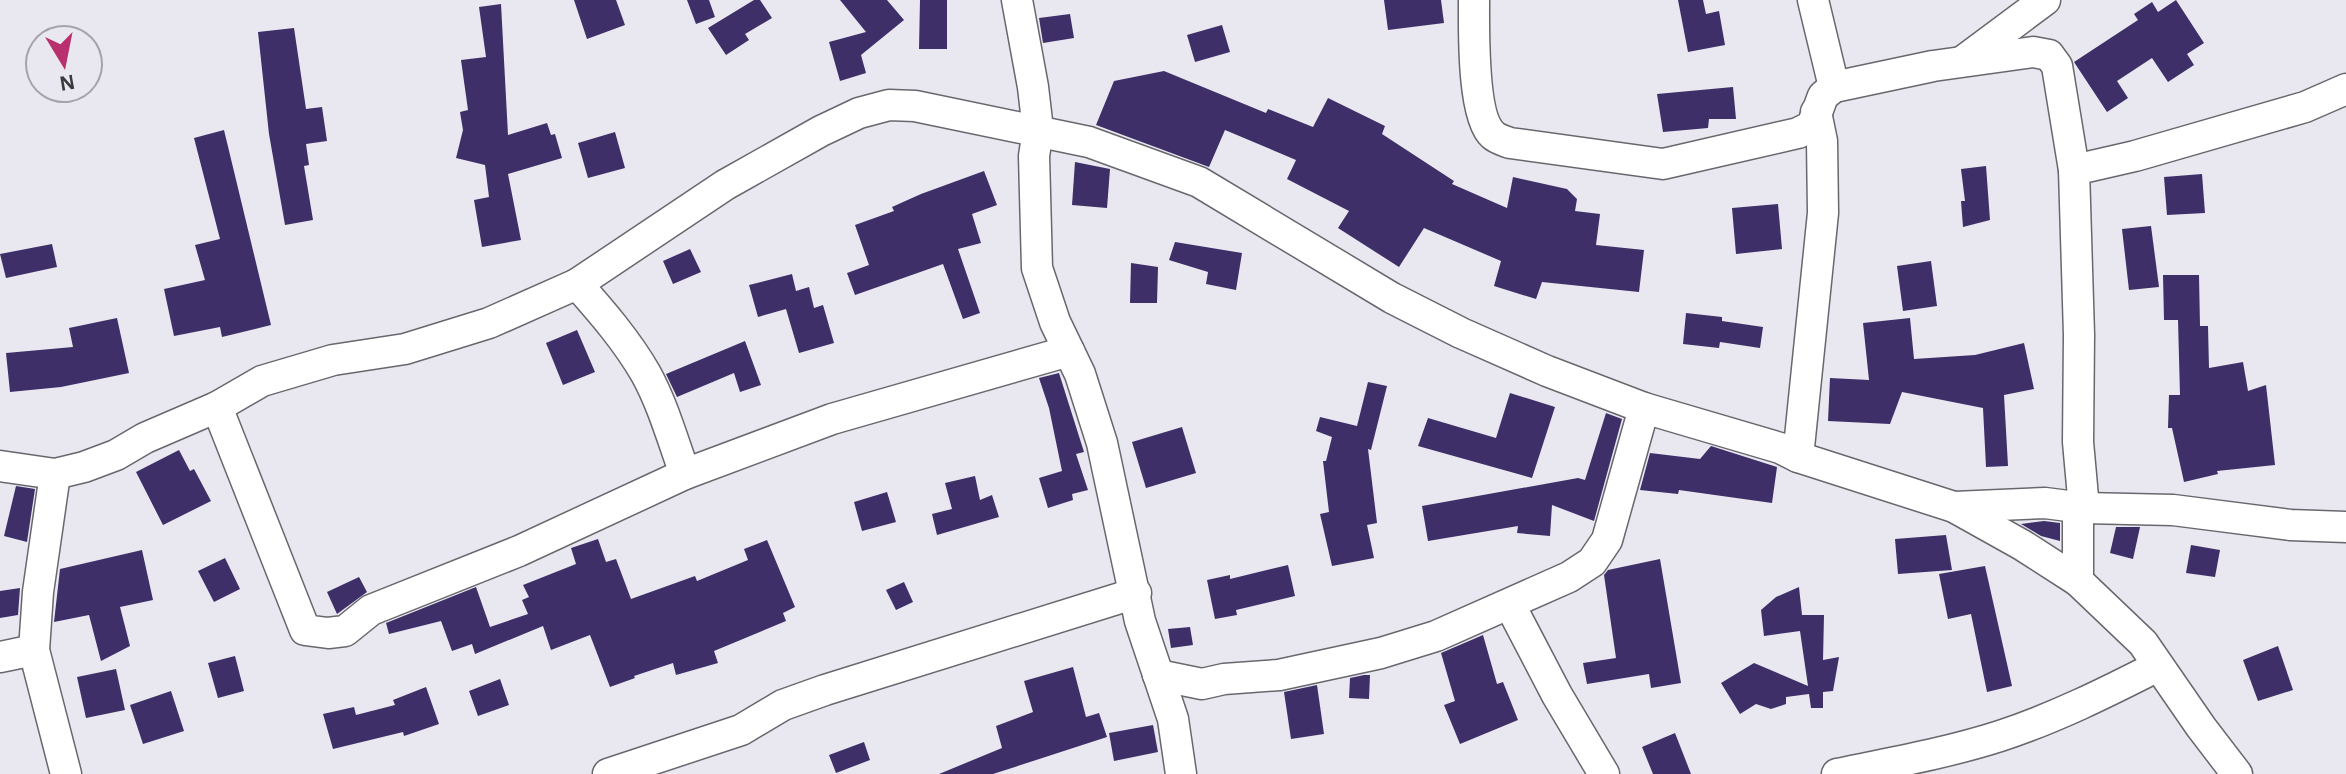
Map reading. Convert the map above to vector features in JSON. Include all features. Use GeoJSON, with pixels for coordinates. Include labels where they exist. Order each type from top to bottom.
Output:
{"type":"FeatureCollection","features":[{"type":"Feature","properties":{"kind":"street"},"geometry":{"type":"LineString","coordinates":[[1017,0],[1038,130],[1034,156],[1037,268],[1055,322],[1080,374],[1102,443],[1140,621],[1173,719],[1181,774]]}},
{"type":"Feature","properties":{"kind":"street"},"geometry":{"type":"LineString","coordinates":[[1474,0],[1474,61],[1483,117],[1492,135],[1510,143],[1663,164],[1798,133],[1812,126],[1823,96],[1834,87],[1855,80],[2033,52],[2049,55],[2057,66],[2074,170],[2079,335],[2078,442],[2084,508],[2078,516],[2078,581]]}},
{"type":"Feature","properties":{"kind":"street"},"geometry":{"type":"LineString","coordinates":[[1813,0],[1834,87]]}},
{"type":"Feature","properties":{"kind":"street"},"geometry":{"type":"LineString","coordinates":[[1961,62],[2045,0]]}},
{"type":"Feature","properties":{"kind":"street"},"geometry":{"type":"LineString","coordinates":[[2074,170],[2135,156],[2305,107],[2346,89]]}},
{"type":"Feature","properties":{"kind":"street"},"geometry":{"type":"LineString","coordinates":[[0,466],[55,474],[116,455],[145,438],[217,407],[262,381],[333,360],[405,349],[489,323],[577,284],[735,179],[859,113],[889,105],[915,106],[1089,142],[1199,182],[1405,305],[1547,371],[1644,408],[1780,448],[1798,457],[1954,507],[2078,581],[2143,643],[2237,774]]}},
{"type":"Feature","properties":{"kind":"street"},"geometry":{"type":"LineString","coordinates":[[1798,457],[1823,213],[1822,141],[1816,112]]}},
{"type":"Feature","properties":{"kind":"street"},"geometry":{"type":"LineString","coordinates":[[577,284],[615,328],[646,375],[685,474]]}},
{"type":"Feature","properties":{"kind":"street"},"geometry":{"type":"LineString","coordinates":[[217,407],[305,630],[328,633],[345,631],[371,610],[519,551],[685,474],[832,419],[1069,351]]}},
{"type":"Feature","properties":{"kind":"street"},"geometry":{"type":"LineString","coordinates":[[1158,675],[1202,684],[1224,679],[1279,675],[1381,653],[1436,636],[1569,577],[1592,562],[1607,540],[1644,408]]}},
{"type":"Feature","properties":{"kind":"street"},"geometry":{"type":"LineString","coordinates":[[55,474],[38,592],[34,650],[66,774]]}},
{"type":"Feature","properties":{"kind":"street"},"geometry":{"type":"LineString","coordinates":[[1954,507],[2045,503],[2084,508],[2173,510],[2290,525],[2346,527]]}},
{"type":"Feature","properties":{"kind":"street"},"geometry":{"type":"LineString","coordinates":[[608,774],[741,730],[783,705],[825,690],[1136,593]]}},
{"type":"Feature","properties":{"kind":"street"},"geometry":{"type":"LineString","coordinates":[[1510,605],[1557,695],[1604,774]]}},
{"type":"Feature","properties":{"kind":"street"},"geometry":{"type":"LineString","coordinates":[[0,657],[34,650]]}},
{"type":"Feature","properties":{"kind":"street"},"geometry":{"type":"LineString","coordinates":[[1837,774],[1895,763],[2000,736],[2098,697],[2158,666]]}},
{"type":"Feature","properties":{"kind":"street"},"geometry":{"type":"LineString","coordinates":[[1173,719],[1202,684]]}},
{"type":"Feature","properties":{"kind":"building"},"geometry":{"type":"Polygon","coordinates":[[[574,0],[616,0],[625,25],[587,39],[574,0]]]}},
{"type":"Feature","properties":{"kind":"building"},"geometry":{"type":"Polygon","coordinates":[[[687,0],[709,0],[715,17],[696,24],[687,0]]]}},
{"type":"Feature","properties":{"kind":"building"},"geometry":{"type":"Polygon","coordinates":[[[754,0],[760,0],[772,18],[745,34],[749,40],[726,55],[708,28],[754,0]]]}},
{"type":"Feature","properties":{"kind":"building"},"geometry":{"type":"Polygon","coordinates":[[[840,0],[887,0],[904,20],[861,55],[866,73],[840,81],[829,42],[866,32],[840,0]]]}},
{"type":"Feature","properties":{"kind":"building"},"geometry":{"type":"Polygon","coordinates":[[[920,0],[947,0],[947,49],[919,49],[920,0]]]}},
{"type":"Feature","properties":{"kind":"building"},"geometry":{"type":"Polygon","coordinates":[[[1384,0],[1441,0],[1444,23],[1388,30],[1384,0]]]}},
{"type":"Feature","properties":{"kind":"building"},"geometry":{"type":"Polygon","coordinates":[[[1678,0],[1703,0],[1706,14],[1719,11],[1725,45],[1688,52],[1678,0]]]}},
{"type":"Feature","properties":{"kind":"building"},"geometry":{"type":"Polygon","coordinates":[[[2176,0],[2204,43],[2187,54],[2194,65],[2168,82],[2152,58],[2117,81],[2128,98],[2107,112],[2074,62],[2138,20],[2134,14],[2152,2],[2158,12],[2176,0]]]}},
{"type":"Feature","properties":{"kind":"building"},"geometry":{"type":"Polygon","coordinates":[[[501,4],[508,135],[547,123],[551,135],[555,134],[562,158],[508,174],[521,240],[482,247],[474,200],[489,197],[485,165],[456,158],[463,130],[460,112],[468,110],[461,60],[486,57],[479,7],[501,4]]]}},
{"type":"Feature","properties":{"kind":"building"},"geometry":{"type":"Polygon","coordinates":[[[1070,14],[1074,38],[1043,43],[1039,18],[1070,14]]]}},
{"type":"Feature","properties":{"kind":"building"},"geometry":{"type":"Polygon","coordinates":[[[1222,25],[1230,52],[1195,62],[1187,35],[1222,25]]]}},
{"type":"Feature","properties":{"kind":"building"},"geometry":{"type":"Polygon","coordinates":[[[294,28],[306,109],[322,107],[327,141],[306,144],[309,165],[304,166],[313,220],[285,225],[269,134],[258,32],[294,28]]]}},
{"type":"Feature","properties":{"kind":"building"},"geometry":{"type":"Polygon","coordinates":[[[1164,71],[1266,113],[1268,109],[1313,127],[1328,98],[1385,126],[1382,134],[1454,181],[1452,184],[1507,208],[1513,177],[1567,189],[1577,199],[1575,211],[1600,214],[1596,245],[1644,250],[1639,292],[1542,282],[1536,299],[1494,286],[1501,261],[1424,228],[1399,267],[1338,228],[1349,211],[1287,179],[1296,160],[1225,130],[1209,167],[1096,125],[1114,81],[1164,71]]]}},
{"type":"Feature","properties":{"kind":"building"},"geometry":{"type":"Polygon","coordinates":[[[1733,87],[1736,119],[1709,119],[1708,128],[1663,132],[1657,94],[1733,87]]]}},
{"type":"Feature","properties":{"kind":"building"},"geometry":{"type":"Polygon","coordinates":[[[224,130],[271,325],[222,337],[220,327],[174,336],[164,289],[205,280],[195,245],[220,239],[194,138],[224,130]]]}},
{"type":"Feature","properties":{"kind":"building"},"geometry":{"type":"Polygon","coordinates":[[[615,132],[625,168],[588,178],[578,143],[615,132]]]}},
{"type":"Feature","properties":{"kind":"building"},"geometry":{"type":"Polygon","coordinates":[[[1075,162],[1110,169],[1107,208],[1072,205],[1075,162]]]}},
{"type":"Feature","properties":{"kind":"building"},"geometry":{"type":"Polygon","coordinates":[[[1986,166],[1990,220],[1963,227],[1961,201],[1965,201],[1961,169],[1986,166]]]}},
{"type":"Feature","properties":{"kind":"building"},"geometry":{"type":"Polygon","coordinates":[[[984,171],[997,205],[972,214],[981,243],[958,249],[980,313],[963,319],[943,264],[855,295],[847,273],[869,265],[855,225],[894,211],[892,207],[921,194],[984,171]]]}},
{"type":"Feature","properties":{"kind":"building"},"geometry":{"type":"Polygon","coordinates":[[[2202,174],[2205,213],[2167,215],[2164,177],[2202,174]]]}},
{"type":"Feature","properties":{"kind":"building"},"geometry":{"type":"Polygon","coordinates":[[[1778,204],[1782,249],[1736,254],[1732,208],[1778,204]]]}},
{"type":"Feature","properties":{"kind":"building"},"geometry":{"type":"Polygon","coordinates":[[[2151,226],[2159,287],[2129,290],[2122,229],[2151,226]]]}},
{"type":"Feature","properties":{"kind":"building"},"geometry":{"type":"Polygon","coordinates":[[[1175,242],[1242,253],[1236,290],[1206,284],[1208,272],[1169,260],[1175,242]]]}},
{"type":"Feature","properties":{"kind":"building"},"geometry":{"type":"Polygon","coordinates":[[[52,244],[57,267],[6,278],[0,254],[52,244]]]}},
{"type":"Feature","properties":{"kind":"building"},"geometry":{"type":"Polygon","coordinates":[[[690,249],[701,272],[673,284],[663,261],[690,249]]]}},
{"type":"Feature","properties":{"kind":"building"},"geometry":{"type":"Polygon","coordinates":[[[1931,261],[1937,306],[1903,311],[1897,266],[1931,261]]]}},
{"type":"Feature","properties":{"kind":"building"},"geometry":{"type":"Polygon","coordinates":[[[1131,263],[1158,267],[1157,303],[1130,303],[1131,263]]]}},
{"type":"Feature","properties":{"kind":"building"},"geometry":{"type":"Polygon","coordinates":[[[792,274],[796,291],[809,287],[814,308],[823,305],[834,343],[799,353],[786,309],[758,317],[749,285],[792,274]]]}},
{"type":"Feature","properties":{"kind":"building"},"geometry":{"type":"Polygon","coordinates":[[[2163,275],[2199,275],[2200,326],[2208,326],[2209,368],[2243,362],[2248,391],[2266,385],[2275,465],[2217,471],[2218,474],[2184,482],[2172,428],[2168,428],[2169,395],[2180,395],[2178,320],[2164,320],[2163,275]]]}},
{"type":"Feature","properties":{"kind":"building"},"geometry":{"type":"Polygon","coordinates":[[[1686,313],[1722,317],[1722,321],[1763,327],[1760,348],[1720,342],[1719,348],[1683,344],[1686,313]]]}},
{"type":"Feature","properties":{"kind":"building"},"geometry":{"type":"Polygon","coordinates":[[[117,318],[129,373],[61,387],[10,392],[6,353],[73,347],[69,328],[117,318]]]}},
{"type":"Feature","properties":{"kind":"building"},"geometry":{"type":"Polygon","coordinates":[[[1910,318],[1914,359],[1975,355],[2024,343],[2034,389],[2004,395],[2008,466],[1986,467],[1983,408],[1902,392],[1890,424],[1828,421],[1830,378],[1869,380],[1863,323],[1910,318]]]}},
{"type":"Feature","properties":{"kind":"building"},"geometry":{"type":"Polygon","coordinates":[[[577,330],[595,372],[563,385],[546,343],[577,330]]]}},
{"type":"Feature","properties":{"kind":"building"},"geometry":{"type":"Polygon","coordinates":[[[745,341],[761,385],[740,392],[734,373],[677,397],[666,374],[745,341]]]}},
{"type":"Feature","properties":{"kind":"building"},"geometry":{"type":"Polygon","coordinates":[[[1059,373],[1084,452],[1076,454],[1088,490],[1072,494],[1073,500],[1048,508],[1039,478],[1062,471],[1049,408],[1039,378],[1059,373]]]}},
{"type":"Feature","properties":{"kind":"building"},"geometry":{"type":"Polygon","coordinates":[[[1368,382],[1387,386],[1371,450],[1368,449],[1377,523],[1367,525],[1374,558],[1332,566],[1320,514],[1329,512],[1323,461],[1326,461],[1332,437],[1316,431],[1320,417],[1357,426],[1368,382]]]}},
{"type":"Feature","properties":{"kind":"building"},"geometry":{"type":"Polygon","coordinates":[[[1510,393],[1555,407],[1532,478],[1418,446],[1428,418],[1496,438],[1510,393]]]}},
{"type":"Feature","properties":{"kind":"building"},"geometry":{"type":"Polygon","coordinates":[[[1606,413],[1622,419],[1594,521],[1552,505],[1550,536],[1517,533],[1518,526],[1428,541],[1422,506],[1578,478],[1585,480],[1606,413]]]}},
{"type":"Feature","properties":{"kind":"building"},"geometry":{"type":"Polygon","coordinates":[[[1182,427],[1196,473],[1146,488],[1132,442],[1182,427]]]}},
{"type":"Feature","properties":{"kind":"building"},"geometry":{"type":"Polygon","coordinates":[[[1711,446],[1777,467],[1772,503],[1679,490],[1678,494],[1640,490],[1650,453],[1700,459],[1711,446]]]}},
{"type":"Feature","properties":{"kind":"building"},"geometry":{"type":"Polygon","coordinates":[[[179,450],[190,471],[194,469],[211,501],[163,525],[136,472],[179,450]]]}},
{"type":"Feature","properties":{"kind":"building"},"geometry":{"type":"Polygon","coordinates":[[[975,476],[980,500],[992,495],[999,517],[937,535],[932,514],[952,509],[945,483],[975,476]]]}},
{"type":"Feature","properties":{"kind":"building"},"geometry":{"type":"Polygon","coordinates":[[[16,486],[35,489],[27,542],[4,536],[16,486]]]}},
{"type":"Feature","properties":{"kind":"building"},"geometry":{"type":"Polygon","coordinates":[[[887,492],[896,522],[862,531],[854,502],[887,492]]]}},
{"type":"Feature","properties":{"kind":"building"},"geometry":{"type":"Polygon","coordinates":[[[2044,521],[2060,523],[2060,541],[2041,536],[2021,524],[2044,521]]]}},
{"type":"Feature","properties":{"kind":"building"},"geometry":{"type":"Polygon","coordinates":[[[2116,527],[2140,527],[2133,559],[2110,553],[2116,527]]]}},
{"type":"Feature","properties":{"kind":"building"},"geometry":{"type":"Polygon","coordinates":[[[1946,535],[1952,570],[1898,574],[1895,539],[1946,535]]]}},
{"type":"Feature","properties":{"kind":"building"},"geometry":{"type":"Polygon","coordinates":[[[598,539],[606,562],[616,559],[631,599],[695,576],[697,581],[748,560],[744,549],[767,540],[795,607],[783,613],[786,621],[714,651],[718,663],[676,675],[673,663],[610,687],[590,635],[551,650],[543,626],[475,654],[472,644],[452,651],[441,621],[389,634],[386,623],[476,587],[490,627],[528,614],[522,600],[529,597],[523,585],[576,564],[571,548],[598,539]]]}},
{"type":"Feature","properties":{"kind":"building"},"geometry":{"type":"Polygon","coordinates":[[[2191,545],[2220,550],[2215,577],[2186,573],[2191,545]]]}},
{"type":"Feature","properties":{"kind":"building"},"geometry":{"type":"Polygon","coordinates":[[[142,550],[153,600],[120,607],[130,646],[101,661],[89,615],[54,622],[60,569],[142,550]]]}},
{"type":"Feature","properties":{"kind":"building"},"geometry":{"type":"Polygon","coordinates":[[[225,558],[240,589],[214,602],[198,571],[225,558]]]}},
{"type":"Feature","properties":{"kind":"building"},"geometry":{"type":"Polygon","coordinates":[[[1660,559],[1681,683],[1651,688],[1649,674],[1587,684],[1583,663],[1616,658],[1604,575],[1608,570],[1660,559]]]}},
{"type":"Feature","properties":{"kind":"building"},"geometry":{"type":"Polygon","coordinates":[[[1288,565],[1295,596],[1236,610],[1237,615],[1215,619],[1207,580],[1230,575],[1230,579],[1288,565]]]}},
{"type":"Feature","properties":{"kind":"building"},"geometry":{"type":"Polygon","coordinates":[[[1985,566],[2012,686],[1987,692],[1971,614],[1948,619],[1939,574],[1985,566]]]}},
{"type":"Feature","properties":{"kind":"building"},"geometry":{"type":"Polygon","coordinates":[[[359,577],[367,592],[337,614],[327,592],[359,577]]]}},
{"type":"Feature","properties":{"kind":"building"},"geometry":{"type":"Polygon","coordinates":[[[904,582],[913,602],[896,610],[886,590],[904,582]]]}},
{"type":"Feature","properties":{"kind":"building"},"geometry":{"type":"Polygon","coordinates":[[[1799,587],[1802,615],[1824,615],[1823,660],[1839,657],[1833,691],[1823,692],[1823,708],[1811,708],[1809,694],[1786,697],[1786,704],[1771,709],[1756,704],[1740,714],[1721,683],[1754,663],[1808,686],[1800,631],[1764,636],[1761,610],[1776,597],[1799,587]]]}},
{"type":"Feature","properties":{"kind":"building"},"geometry":{"type":"Polygon","coordinates":[[[20,588],[18,615],[0,618],[0,591],[20,588]]]}},
{"type":"Feature","properties":{"kind":"building"},"geometry":{"type":"Polygon","coordinates":[[[1190,627],[1193,645],[1171,648],[1168,629],[1190,627]]]}},
{"type":"Feature","properties":{"kind":"building"},"geometry":{"type":"Polygon","coordinates":[[[1483,635],[1497,684],[1503,682],[1518,720],[1460,744],[1444,705],[1455,701],[1441,653],[1483,635]]]}},
{"type":"Feature","properties":{"kind":"building"},"geometry":{"type":"Polygon","coordinates":[[[2278,646],[2293,690],[2258,701],[2243,660],[2278,646]]]}},
{"type":"Feature","properties":{"kind":"building"},"geometry":{"type":"Polygon","coordinates":[[[235,656],[244,691],[218,698],[208,663],[235,656]]]}},
{"type":"Feature","properties":{"kind":"building"},"geometry":{"type":"Polygon","coordinates":[[[1073,667],[1086,717],[1099,713],[1107,737],[993,774],[939,774],[1002,748],[996,726],[1033,712],[1024,681],[1073,667]]]}},
{"type":"Feature","properties":{"kind":"building"},"geometry":{"type":"Polygon","coordinates":[[[116,669],[125,710],[86,718],[77,677],[116,669]]]}},
{"type":"Feature","properties":{"kind":"building"},"geometry":{"type":"Polygon","coordinates":[[[1370,675],[1369,699],[1349,698],[1350,678],[1370,675]]]}},
{"type":"Feature","properties":{"kind":"building"},"geometry":{"type":"Polygon","coordinates":[[[500,679],[509,705],[478,716],[469,691],[500,679]]]}},
{"type":"Feature","properties":{"kind":"building"},"geometry":{"type":"Polygon","coordinates":[[[1317,685],[1324,734],[1291,739],[1284,692],[1317,685]]]}},
{"type":"Feature","properties":{"kind":"building"},"geometry":{"type":"Polygon","coordinates":[[[426,687],[439,724],[404,736],[403,732],[333,749],[323,714],[354,707],[356,715],[395,705],[393,700],[426,687]]]}},
{"type":"Feature","properties":{"kind":"building"},"geometry":{"type":"Polygon","coordinates":[[[171,691],[184,731],[143,744],[130,705],[171,691]]]}},
{"type":"Feature","properties":{"kind":"building"},"geometry":{"type":"Polygon","coordinates":[[[1153,725],[1158,752],[1114,761],[1109,733],[1153,725]]]}},
{"type":"Feature","properties":{"kind":"building"},"geometry":{"type":"Polygon","coordinates":[[[1675,733],[1691,774],[1653,774],[1642,747],[1675,733]]]}},
{"type":"Feature","properties":{"kind":"building"},"geometry":{"type":"Polygon","coordinates":[[[864,742],[870,760],[836,773],[829,755],[864,742]]]}}]}
